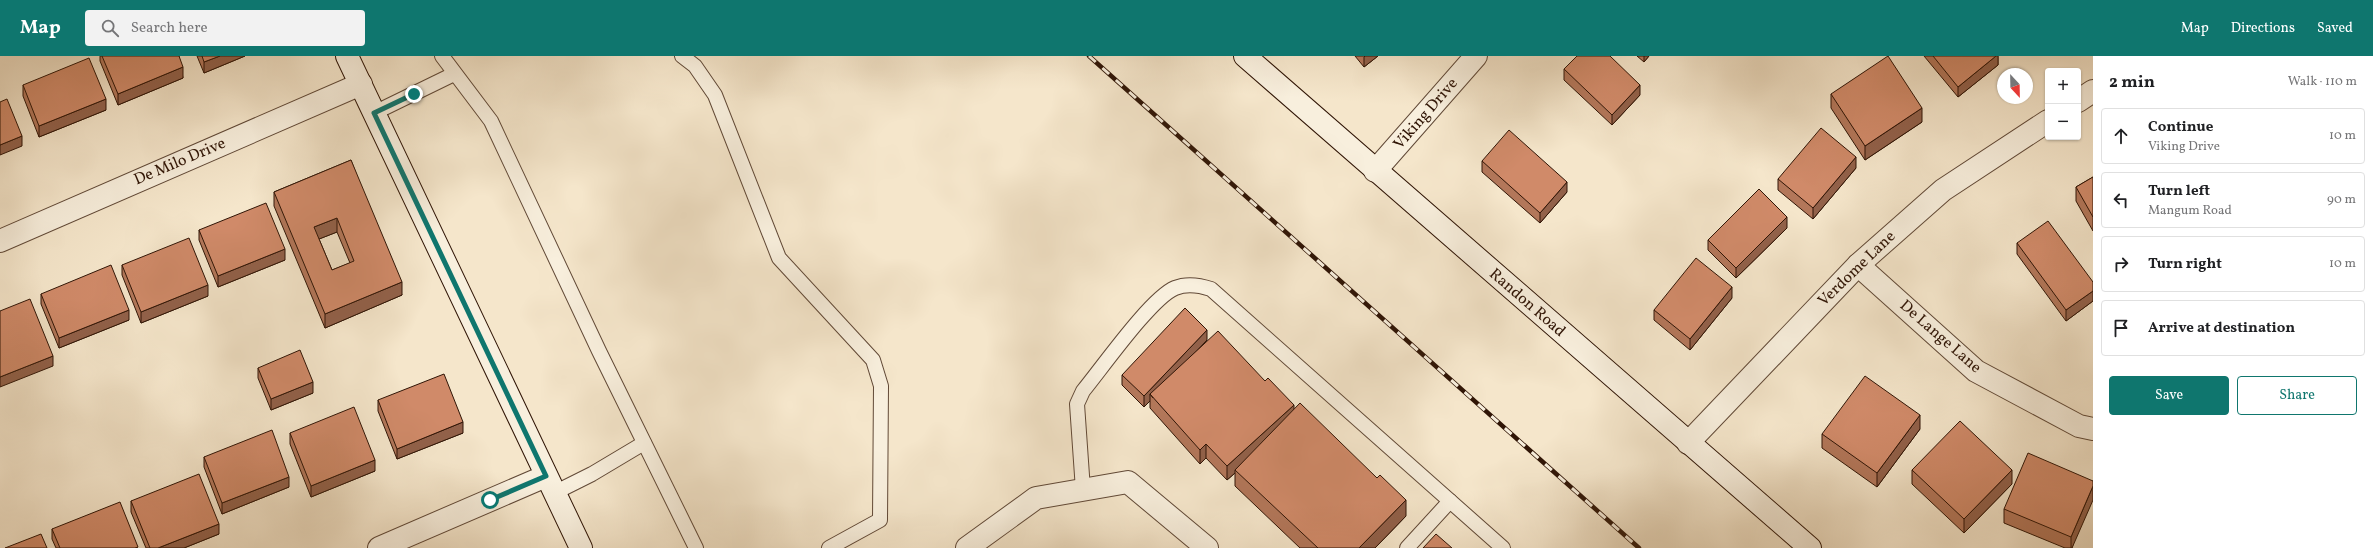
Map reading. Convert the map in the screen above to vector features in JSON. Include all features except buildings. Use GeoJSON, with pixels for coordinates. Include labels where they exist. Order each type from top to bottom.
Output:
{"type":"FeatureCollection","features":[{"type":"Feature","properties":{"kind":"street"},"geometry":{"type":"LineString","coordinates":[[347,56],[581,548]]}},
{"type":"Feature","properties":{"kind":"street","name":"Randon Road"},"geometry":{"type":"LineString","coordinates":[[1245,56],[1375,171],[1810,548]]}},
{"type":"Feature","properties":{"kind":"street","name":"Viking Drive"},"geometry":{"type":"LineString","coordinates":[[1375,171],[1476,56]]}},
{"type":"Feature","properties":{"kind":"street","name":"De Milo Drive"},"geometry":{"type":"LineString","coordinates":[[0,241],[361,84]]}},
{"type":"Feature","properties":{"kind":"street"},"geometry":{"type":"LineString","coordinates":[[2081,99],[2093,91]]}},
{"type":"Feature","properties":{"kind":"street","name":"Verdome Lane"},"geometry":{"type":"LineString","coordinates":[[1688,443],[1858,265],[1944,190],[2045,123]]}},
{"type":"Feature","properties":{"kind":"street","name":"De Lange Lane"},"geometry":{"type":"LineString","coordinates":[[1858,265],[1976,372],[2079,426],[2093,429]]}},
{"type":"Feature","properties":{"kind":"street"},"geometry":{"type":"LineString","coordinates":[[967,548],[1036,498],[1128,482],[1207,548]]}},
{"type":"Feature","properties":{"kind":"street"},"geometry":{"type":"LineString","coordinates":[[379,548],[550,485]]}},
{"type":"Feature","properties":{"kind":"lane"},"geometry":{"type":"LineString","coordinates":[[442,56],[490,121],[644,444],[696,548]]}},
{"type":"Feature","properties":{"kind":"lane"},"geometry":{"type":"LineString","coordinates":[[682,56],[695,66],[715,95],[779,258],[872,360],[881,386],[880,520],[829,548]]}},
{"type":"Feature","properties":{"kind":"lane"},"geometry":{"type":"LineString","coordinates":[[374,113],[454,74]]}},
{"type":"Feature","properties":{"kind":"lane"},"geometry":{"type":"LineString","coordinates":[[1083,490],[1077,404],[1083,391],[1156,301],[1175,288],[1194,284],[1211,289],[1503,548]]}},
{"type":"Feature","properties":{"kind":"lane"},"geometry":{"type":"LineString","coordinates":[[550,485],[592,474],[644,444]]}},
{"type":"Feature","properties":{"kind":"lane"},"geometry":{"type":"LineString","coordinates":[[1407,548],[1450,501]]}},
{"type":"Feature","properties":{"kind":"railway"},"geometry":{"type":"LineString","coordinates":[[1089,56],[1639,548]]}},
{"type":"Feature","properties":{"kind":"route"},"geometry":{"type":"LineString","coordinates":[[414,94],[374,113],[546,476],[490,500]]}}]}
